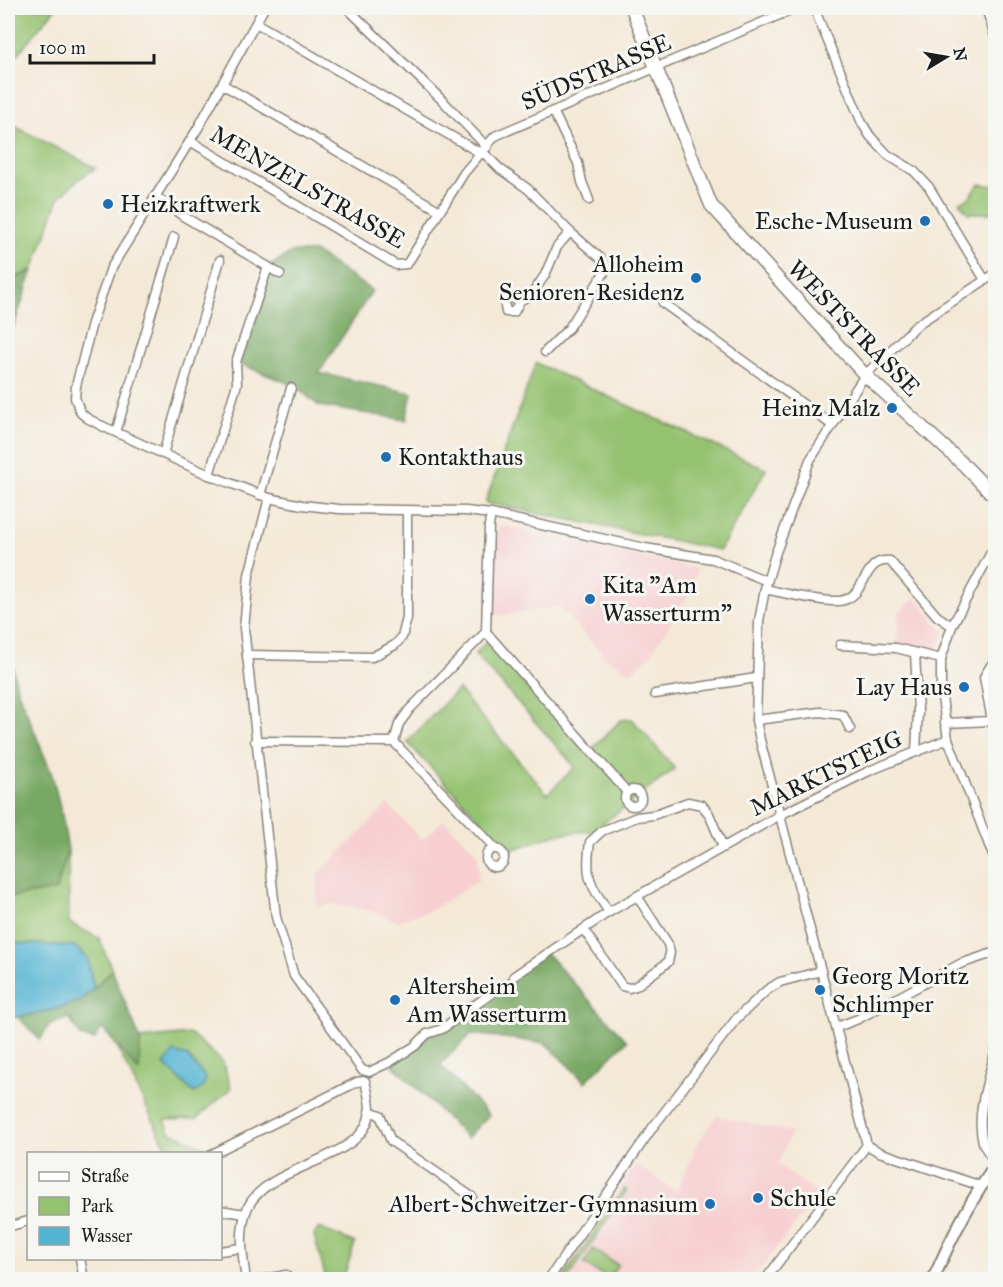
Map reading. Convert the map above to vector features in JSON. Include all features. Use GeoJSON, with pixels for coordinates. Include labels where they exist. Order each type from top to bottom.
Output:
{"type":"FeatureCollection","features":[{"type":"Feature","properties":{"kind":"main road","name":"WESTSTRASSE"},"geometry":{"type":"LineString","coordinates":[[632,8],[711,205],[865,375],[964,465],[996,498]]}},
{"type":"Feature","properties":{"kind":"street"},"geometry":{"type":"LineString","coordinates":[[264,8],[190,141],[111,268],[92,324],[76,386],[75,398],[81,412],[87,418],[209,475],[269,498],[339,509],[466,511],[491,514],[645,548],[713,559],[766,585],[799,596],[840,601],[853,595],[875,562],[890,561],[937,616],[952,626]]}},
{"type":"Feature","properties":{"kind":"street"},"geometry":{"type":"LineString","coordinates":[[347,8],[443,101],[500,169],[528,189],[570,232],[605,262],[604,273],[569,328],[544,352]]}},
{"type":"Feature","properties":{"kind":"street","name":"SÜDSTRASSE"},"geometry":{"type":"LineString","coordinates":[[407,264],[464,173],[495,136],[796,8]]}},
{"type":"Feature","properties":{"kind":"street"},"geometry":{"type":"LineString","coordinates":[[814,8],[862,123],[870,136],[888,155],[914,171],[929,187],[985,280]]}},
{"type":"Feature","properties":{"kind":"street"},"geometry":{"type":"LineString","coordinates":[[986,8],[996,39]]}},
{"type":"Feature","properties":{"kind":"street"},"geometry":{"type":"LineString","coordinates":[[256,22],[484,151]]}},
{"type":"Feature","properties":{"kind":"street"},"geometry":{"type":"LineString","coordinates":[[222,84],[440,210]]}},
{"type":"Feature","properties":{"kind":"street"},"geometry":{"type":"LineString","coordinates":[[553,111],[578,164],[589,200]]}},
{"type":"Feature","properties":{"kind":"street","name":"MENZELSTRASSE"},"geometry":{"type":"LineString","coordinates":[[190,141],[396,265],[407,264]]}},
{"type":"Feature","properties":{"kind":"street"},"geometry":{"type":"LineString","coordinates":[[155,196],[183,216],[280,274]]}},
{"type":"Feature","properties":{"kind":"street"},"geometry":{"type":"LineString","coordinates":[[521,299],[532,294],[539,286],[557,247],[570,232]]}},
{"type":"Feature","properties":{"kind":"street"},"geometry":{"type":"LineString","coordinates":[[116,432],[174,237]]}},
{"type":"Feature","properties":{"kind":"street"},"geometry":{"type":"LineString","coordinates":[[164,454],[220,260]]}},
{"type":"Feature","properties":{"kind":"street"},"geometry":{"type":"LineString","coordinates":[[209,475],[237,384],[236,362],[268,267]]}},
{"type":"Feature","properties":{"kind":"street"},"geometry":{"type":"LineString","coordinates":[[981,1186],[879,1152],[867,1145],[756,720],[756,678],[759,621],[766,585],[810,460],[865,375],[918,324],[996,273]]}},
{"type":"Feature","properties":{"kind":"street"},"geometry":{"type":"LineString","coordinates":[[663,303],[832,425]]}},
{"type":"Feature","properties":{"kind":"street"},"geometry":{"type":"LineString","coordinates":[[260,495],[291,388]]}},
{"type":"Feature","properties":{"kind":"street"},"geometry":{"type":"LineString","coordinates":[[269,498],[249,575],[244,628],[276,917],[294,976],[362,1070],[369,1072],[383,1067],[406,1052],[427,1034],[442,1029],[503,985]]}},
{"type":"Feature","properties":{"kind":"street"},"geometry":{"type":"LineString","coordinates":[[247,655],[372,657],[395,645],[402,637],[407,618],[407,510]]}},
{"type":"Feature","properties":{"kind":"street"},"geometry":{"type":"LineString","coordinates":[[394,742],[399,724],[409,710],[486,632],[491,514]]}},
{"type":"Feature","properties":{"kind":"street"},"geometry":{"type":"LineString","coordinates":[[996,543],[952,626],[941,659],[941,691],[948,739],[996,863]]}},
{"type":"Feature","properties":{"kind":"street"},"geometry":{"type":"LineString","coordinates":[[486,632],[627,792]]}},
{"type":"Feature","properties":{"kind":"street"},"geometry":{"type":"LineString","coordinates":[[840,645],[896,648],[941,659]]}},
{"type":"Feature","properties":{"kind":"street"},"geometry":{"type":"LineString","coordinates":[[915,653],[918,711],[916,752]]}},
{"type":"Feature","properties":{"kind":"street"},"geometry":{"type":"LineString","coordinates":[[945,723],[992,721],[984,677],[996,657]]}},
{"type":"Feature","properties":{"kind":"street"},"geometry":{"type":"LineString","coordinates":[[655,694],[756,678]]}},
{"type":"Feature","properties":{"kind":"street"},"geometry":{"type":"LineString","coordinates":[[756,720],[820,712],[843,715],[850,729]]}},
{"type":"Feature","properties":{"kind":"street","name":"MARKTSTEIG"},"geometry":{"type":"LineString","coordinates":[[514,976],[609,912],[780,815],[869,771],[948,739]]}},
{"type":"Feature","properties":{"kind":"street"},"geometry":{"type":"LineString","coordinates":[[255,741],[394,742],[496,849]]}},
{"type":"Feature","properties":{"kind":"street"},"geometry":{"type":"LineString","coordinates":[[609,912],[588,878],[586,865],[590,842],[602,831],[621,822],[652,815],[688,802],[702,805],[709,814],[723,847]]}},
{"type":"Feature","properties":{"kind":"street"},"geometry":{"type":"LineString","coordinates":[[584,930],[622,986],[629,988],[636,986],[668,962],[670,953],[668,944],[637,896]]}},
{"type":"Feature","properties":{"kind":"street"},"geometry":{"type":"LineString","coordinates":[[837,1028],[960,964],[996,951]]}},
{"type":"Feature","properties":{"kind":"street"},"geometry":{"type":"LineString","coordinates":[[548,1280],[653,1126],[738,1018],[767,990],[780,982],[821,971]]}},
{"type":"Feature","properties":{"kind":"street"},"geometry":{"type":"LineString","coordinates":[[933,1280],[944,1254],[981,1186],[994,1170],[983,1143],[981,1126],[984,1097],[996,1049]]}},
{"type":"Feature","properties":{"kind":"street"},"geometry":{"type":"LineString","coordinates":[[216,1152],[357,1082],[365,1081],[369,1111],[355,1140],[335,1153],[290,1172],[266,1187],[251,1201],[245,1214],[241,1248],[246,1280]]}},
{"type":"Feature","properties":{"kind":"street"},"geometry":{"type":"LineString","coordinates":[[369,1111],[380,1115],[390,1141],[472,1197]]}},
{"type":"Feature","properties":{"kind":"street"},"geometry":{"type":"LineString","coordinates":[[765,1280],[867,1145]]}},
{"type":"Feature","properties":{"kind":"street"},"geometry":{"type":"LineString","coordinates":[[222,1210],[245,1214]]}},
{"type":"Feature","properties":{"kind":"street"},"geometry":{"type":"LineString","coordinates":[[8,1227],[27,1221]]}},
{"type":"Feature","properties":{"kind":"street"},"geometry":{"type":"LineString","coordinates":[[222,1251],[241,1248]]}},
{"type":"Feature","properties":{"kind":"street"},"geometry":{"type":"LineString","coordinates":[[80,1260],[84,1280]]}},
{"type":"Feature","properties":{"kind":"street"},"geometry":{"type":"LineString","coordinates":[[260,1280],[286,1275]]}},
{"type":"Feature","properties":{"kind":"shaded area","name":"Kita \"Am Wasserturm\""},"geometry":{"type":"Polygon","coordinates":[[[498,525],[697,569],[691,591],[649,656],[632,672],[607,659],[559,607],[493,616],[498,525]]]}},
{"type":"Feature","properties":{"kind":"shaded area"},"geometry":{"type":"Polygon","coordinates":[[[916,598],[943,632],[935,657],[897,646],[899,612],[916,598]]]}},
{"type":"Feature","properties":{"kind":"shaded area"},"geometry":{"type":"Polygon","coordinates":[[[388,804],[422,840],[444,820],[478,854],[479,880],[433,909],[398,921],[364,909],[332,904],[316,907],[318,875],[388,804]]]}},
{"type":"Feature","properties":{"kind":"shaded area","name":"Albert-Schweitzer-Gymnasium"},"geometry":{"type":"Polygon","coordinates":[[[717,1116],[791,1132],[778,1165],[819,1194],[753,1279],[558,1280],[636,1164],[676,1192],[697,1143],[717,1116]]]}},
{"type":"Feature","properties":{"kind":"green space"},"geometry":{"type":"Polygon","coordinates":[[[8,8],[56,8],[8,66],[8,8]]]}},
{"type":"Feature","properties":{"kind":"green space"},"geometry":{"type":"Polygon","coordinates":[[[8,123],[96,168],[80,178],[59,198],[33,270],[8,281],[8,123]]]}},
{"type":"Feature","properties":{"kind":"green space"},"geometry":{"type":"Polygon","coordinates":[[[979,184],[995,186],[995,213],[968,213],[959,202],[969,198],[979,184]]]}},
{"type":"Feature","properties":{"kind":"green space"},"geometry":{"type":"Polygon","coordinates":[[[292,252],[315,252],[372,291],[319,373],[412,393],[406,420],[319,406],[295,386],[240,364],[268,267],[292,252]]]}},
{"type":"Feature","properties":{"kind":"green space"},"geometry":{"type":"Polygon","coordinates":[[[33,270],[11,334],[8,333],[8,281],[33,270]]]}},
{"type":"Feature","properties":{"kind":"green space"},"geometry":{"type":"Polygon","coordinates":[[[536,363],[766,469],[720,550],[485,503],[536,363]]]}},
{"type":"Feature","properties":{"kind":"green space"},"geometry":{"type":"Polygon","coordinates":[[[486,642],[588,753],[621,720],[632,719],[675,769],[593,831],[557,834],[509,851],[407,742],[458,689],[547,794],[575,767],[475,654],[486,642]]]}},
{"type":"Feature","properties":{"kind":"green space"},"geometry":{"type":"Polygon","coordinates":[[[8,643],[17,688],[52,775],[68,850],[56,890],[11,897],[8,894],[8,643]]]}},
{"type":"Feature","properties":{"kind":"green space"},"geometry":{"type":"Polygon","coordinates":[[[68,850],[69,923],[99,938],[112,970],[94,988],[87,957],[74,946],[8,943],[8,894],[11,897],[56,890],[68,850]]]}},
{"type":"Feature","properties":{"kind":"green space"},"geometry":{"type":"Polygon","coordinates":[[[546,953],[627,1041],[585,1082],[545,1043],[471,1034],[440,1065],[489,1115],[467,1138],[390,1062],[546,953]]]}},
{"type":"Feature","properties":{"kind":"green space"},"geometry":{"type":"Polygon","coordinates":[[[112,970],[140,1039],[139,1072],[102,1028],[94,1040],[81,1037],[69,1018],[49,1025],[40,1040],[18,1017],[56,1009],[77,1001],[112,970]]]}},
{"type":"Feature","properties":{"kind":"green space"},"geometry":{"type":"Polygon","coordinates":[[[191,1034],[223,1062],[231,1089],[196,1119],[165,1120],[170,1132],[207,1148],[196,1152],[169,1152],[114,1041],[138,1071],[140,1039],[191,1034]]]}},
{"type":"Feature","properties":{"kind":"green space"},"geometry":{"type":"Polygon","coordinates":[[[624,1188],[627,1190],[568,1279],[562,1279],[624,1188]]]}},
{"type":"Feature","properties":{"kind":"green space"},"geometry":{"type":"Polygon","coordinates":[[[319,1228],[355,1243],[344,1276],[326,1279],[314,1235],[319,1228]]]}},
{"type":"Feature","properties":{"kind":"green space"},"geometry":{"type":"Polygon","coordinates":[[[593,1249],[618,1265],[609,1279],[584,1264],[593,1249]]]}},
{"type":"Feature","properties":{"kind":"water"},"geometry":{"type":"Polygon","coordinates":[[[8,943],[74,946],[87,957],[94,988],[79,1001],[55,1009],[8,1019],[8,943]]]}},
{"type":"Feature","properties":{"kind":"water"},"geometry":{"type":"Polygon","coordinates":[[[174,1052],[187,1056],[206,1078],[203,1087],[194,1093],[164,1064],[174,1052]]]}},
{"type":"Feature","properties":{"kind":"place","name":"Heizkraftwerk"},"geometry":{"type":"Point","coordinates":[108,204]}},
{"type":"Feature","properties":{"kind":"place","name":"Esche-Museum"},"geometry":{"type":"Point","coordinates":[925,221]}},
{"type":"Feature","properties":{"kind":"place","name":"Alloheim Senioren-Residenz"},"geometry":{"type":"Point","coordinates":[696,278]}},
{"type":"Feature","properties":{"kind":"place","name":"Heinz Malz"},"geometry":{"type":"Point","coordinates":[892,408]}},
{"type":"Feature","properties":{"kind":"place","name":"Kontakthaus"},"geometry":{"type":"Point","coordinates":[386,457]}},
{"type":"Feature","properties":{"kind":"place","name":"Kita \"Am Wasserturm\""},"geometry":{"type":"Point","coordinates":[590,599]}},
{"type":"Feature","properties":{"kind":"place","name":"Lay Haus"},"geometry":{"type":"Point","coordinates":[964,687]}},
{"type":"Feature","properties":{"kind":"place","name":"Georg Moritz Schlimper"},"geometry":{"type":"Point","coordinates":[820,990]}},
{"type":"Feature","properties":{"kind":"place","name":"Altersheim Am Wasserturm"},"geometry":{"type":"Point","coordinates":[395,1000]}},
{"type":"Feature","properties":{"kind":"place","name":"Schule"},"geometry":{"type":"Point","coordinates":[758,1198]}},
{"type":"Feature","properties":{"kind":"place","name":"Albert-Schweitzer-Gymnasium"},"geometry":{"type":"Point","coordinates":[710,1204]}}]}
